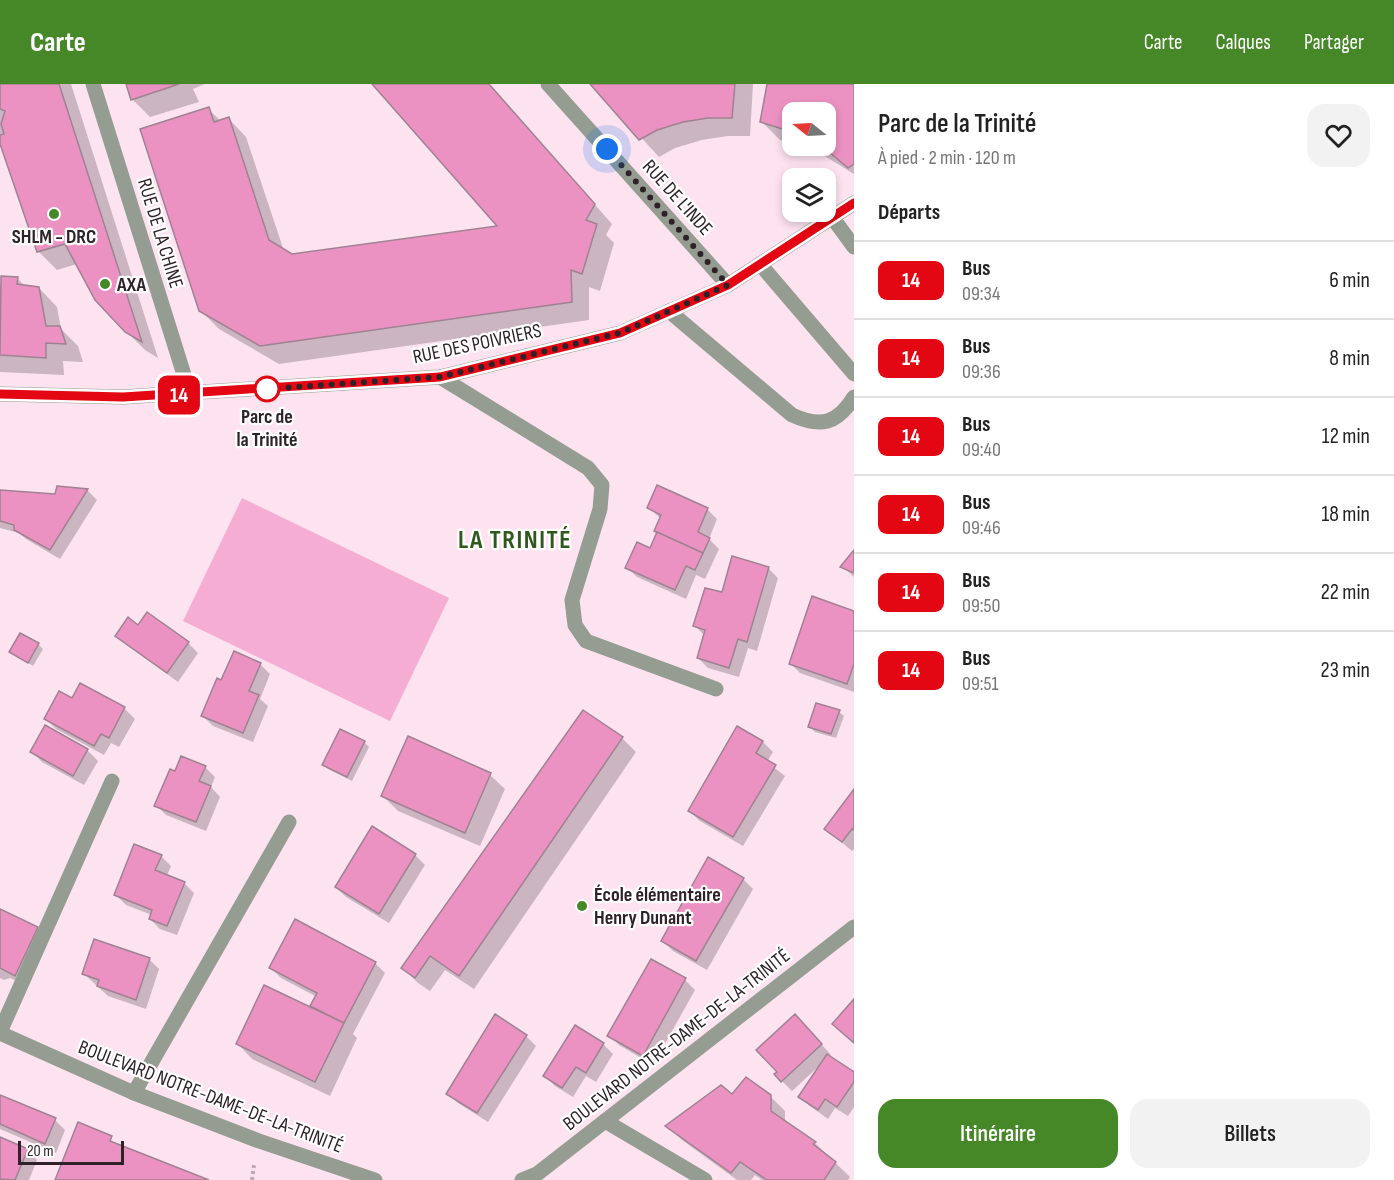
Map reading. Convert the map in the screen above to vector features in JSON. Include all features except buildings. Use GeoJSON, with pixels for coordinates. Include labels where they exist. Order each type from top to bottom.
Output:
{"type":"FeatureCollection","features":[{"type":"Feature","properties":{"kind":"street","name":"RUE DE LA CHINE"},"geometry":{"type":"LineString","coordinates":[[93,84],[190,394]]}},
{"type":"Feature","properties":{"kind":"street","name":"RUE DE L'INDE"},"geometry":{"type":"LineString","coordinates":[[548,84],[728,285]]}},
{"type":"Feature","properties":{"kind":"street","name":"RUE DES POIVRIERS"},"geometry":{"type":"LineString","coordinates":[[836,215],[854,203]]}},
{"type":"Feature","properties":{"kind":"street","name":"RUE DES POIVRIERS"},"geometry":{"type":"LineString","coordinates":[[0,394],[123,397],[440,377],[620,333],[728,285],[826,222]]}},
{"type":"Feature","properties":{"kind":"street"},"geometry":{"type":"LineString","coordinates":[[835,222],[854,247]]}},
{"type":"Feature","properties":{"kind":"street"},"geometry":{"type":"LineString","coordinates":[[760,264],[854,374]]}},
{"type":"Feature","properties":{"kind":"street"},"geometry":{"type":"LineString","coordinates":[[669,311],[792,414],[807,422],[824,423],[837,417],[854,396]]}},
{"type":"Feature","properties":{"kind":"street"},"geometry":{"type":"LineString","coordinates":[[440,377],[588,468],[602,485],[600,509],[572,600],[575,625],[586,641],[716,689]]}},
{"type":"Feature","properties":{"kind":"street"},"geometry":{"type":"LineString","coordinates":[[0,1033],[112,781]]}},
{"type":"Feature","properties":{"kind":"street"},"geometry":{"type":"LineString","coordinates":[[134,1093],[289,822]]}},
{"type":"Feature","properties":{"kind":"street","name":"BOULEVARD NOTRE-DAME-DE-LA-TRINITÉ"},"geometry":{"type":"LineString","coordinates":[[522,1180],[540,1177],[605,1121],[854,927]]}},
{"type":"Feature","properties":{"kind":"street","name":"BOULEVARD NOTRE-DAME-DE-LA-TRINITÉ"},"geometry":{"type":"LineString","coordinates":[[0,1033],[134,1093],[259,1141],[375,1180]]}},
{"type":"Feature","properties":{"kind":"street"},"geometry":{"type":"LineString","coordinates":[[605,1121],[705,1180]]}},
{"type":"Feature","properties":{"kind":"shaded area"},"geometry":{"type":"Polygon","coordinates":[[[242,498],[449,598],[390,721],[183,621],[242,498]]]}},
{"type":"Feature","properties":{"kind":"bus line","name":"14"},"geometry":{"type":"LineString","coordinates":[[0,394],[123,397],[440,377],[620,333],[728,285],[854,203]]}},
{"type":"Feature","properties":{"kind":"place","name":"SHLM - DRC"},"geometry":{"type":"Point","coordinates":[54,214]}},
{"type":"Feature","properties":{"kind":"place","name":"AXA"},"geometry":{"type":"Point","coordinates":[105,284]}},
{"type":"Feature","properties":{"kind":"place","name":"Parc de la Trinité"},"geometry":{"type":"Point","coordinates":[267,389]}},
{"type":"Feature","properties":{"kind":"place","name":"École élémentaire Henry Dunant"},"geometry":{"type":"Point","coordinates":[582,906]}},
{"type":"Feature","properties":{"kind":"district","name":"LA TRINITÉ"},"geometry":{"type":"Point","coordinates":[515,539]}},
{"type":"Feature","properties":{"kind":"route"},"geometry":{"type":"LineString","coordinates":[[267,389],[440,377],[620,333],[728,285],[607,149]]}}]}
